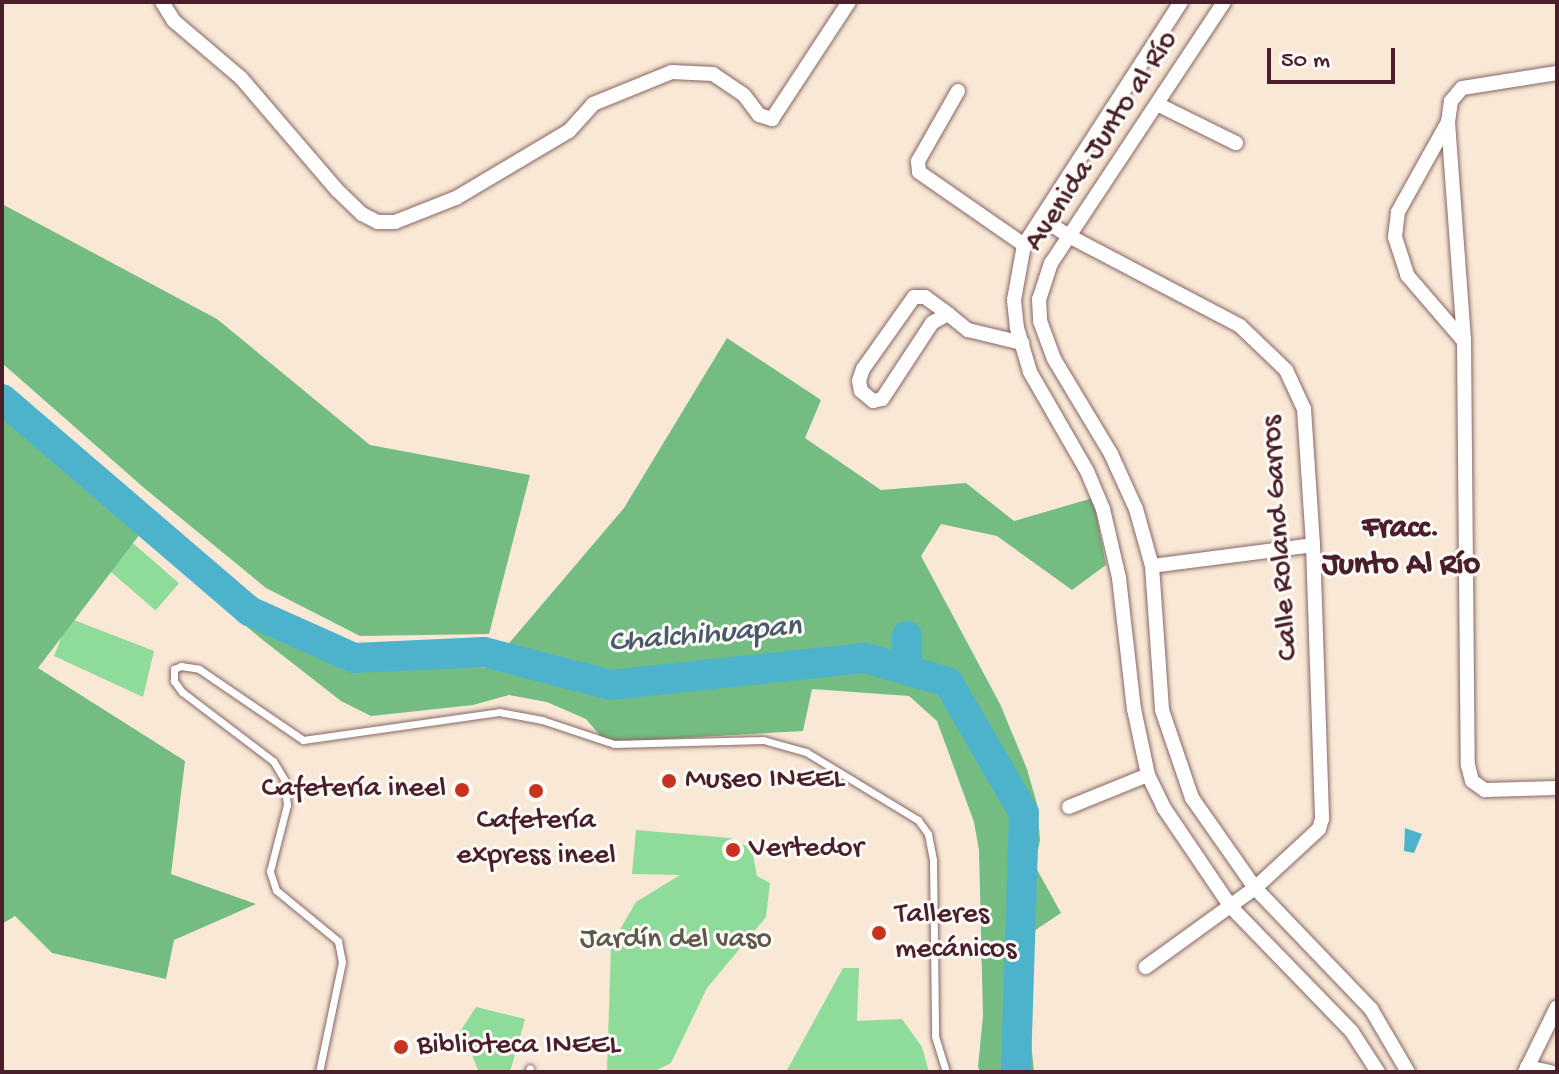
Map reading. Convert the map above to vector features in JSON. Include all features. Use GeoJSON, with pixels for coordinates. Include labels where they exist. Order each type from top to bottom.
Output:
{"type":"FeatureCollection","features":[{"type":"Feature","properties":{"kind":"street"},"geometry":{"type":"LineString","coordinates":[[162,2],[174,21],[241,78],[337,190],[362,214],[378,222],[395,222],[456,198],[569,131],[593,104],[672,72],[713,74],[744,95],[759,115],[772,119],[849,2]]}},
{"type":"Feature","properties":{"kind":"street","name":"Avenida Junto al Río"},"geometry":{"type":"LineString","coordinates":[[1181,2],[1024,245],[1014,300],[1030,372],[1087,471],[1103,509],[1119,578],[1134,709],[1148,775],[1164,808],[1231,907],[1352,1032],[1378,1072]]}},
{"type":"Feature","properties":{"kind":"street","name":"Avenida Junto al Río"},"geometry":{"type":"LineString","coordinates":[[1224,2],[1159,105],[1067,235],[1051,263],[1039,299],[1040,321],[1054,359],[1111,454],[1136,509],[1152,566],[1162,710],[1192,798],[1255,888],[1371,1009],[1408,1072]]}},
{"type":"Feature","properties":{"kind":"street"},"geometry":{"type":"LineString","coordinates":[[1557,73],[1462,88],[1451,101],[1448,122],[1464,340],[1468,765],[1472,781],[1485,790],[1557,788]]}},
{"type":"Feature","properties":{"kind":"street"},"geometry":{"type":"LineString","coordinates":[[958,91],[918,161],[919,172],[1024,245]]}},
{"type":"Feature","properties":{"kind":"street"},"geometry":{"type":"LineString","coordinates":[[1159,105],[1236,143]]}},
{"type":"Feature","properties":{"kind":"street"},"geometry":{"type":"LineString","coordinates":[[1448,122],[1398,212],[1395,237],[1407,275],[1464,340]]}},
{"type":"Feature","properties":{"kind":"street","name":"Calle Roland Garros"},"geometry":{"type":"LineString","coordinates":[[1041,218],[1067,235],[1240,326],[1286,370],[1304,409],[1313,545],[1322,819],[1319,829],[1255,888],[1146,967]]}},
{"type":"Feature","properties":{"kind":"street"},"geometry":{"type":"LineString","coordinates":[[948,314],[932,323],[882,399],[873,401],[861,391],[859,381],[863,369],[914,297],[925,297],[948,314],[968,330],[1022,343]]}},
{"type":"Feature","properties":{"kind":"street"},"geometry":{"type":"LineString","coordinates":[[1087,471],[1111,454]]}},
{"type":"Feature","properties":{"kind":"street"},"geometry":{"type":"LineString","coordinates":[[1152,566],[1313,545]]}},
{"type":"Feature","properties":{"kind":"street"},"geometry":{"type":"LineString","coordinates":[[1069,807],[1148,775]]}},
{"type":"Feature","properties":{"kind":"street"},"geometry":{"type":"LineString","coordinates":[[1550,1072],[1526,1070],[1557,1007]]}},
{"type":"Feature","properties":{"kind":"lane"},"geometry":{"type":"LineString","coordinates":[[319,1072],[342,962],[338,941],[276,890],[270,871],[287,805],[284,779],[273,761],[182,692],[174,681],[174,669],[181,666],[199,669],[303,740],[499,712],[542,720],[614,744],[763,740],[806,752],[918,820],[928,834],[933,860],[935,1036],[946,1072]]}},
{"type":"Feature","properties":{"kind":"green space"},"geometry":{"type":"Polygon","coordinates":[[[2,204],[217,319],[370,445],[530,475],[489,634],[360,636],[266,588],[143,487],[2,363],[2,204]]]}},
{"type":"Feature","properties":{"kind":"green space"},"geometry":{"type":"Polygon","coordinates":[[[727,338],[821,400],[805,438],[881,490],[966,483],[1014,521],[1093,498],[1106,565],[1072,590],[997,536],[941,524],[921,556],[1000,704],[1027,769],[1037,804],[1040,840],[1035,866],[1061,913],[1031,933],[1025,980],[1034,1072],[980,1072],[978,1067],[983,1016],[979,850],[974,822],[937,721],[909,696],[812,689],[803,731],[628,741],[603,739],[586,719],[547,702],[509,695],[473,705],[371,716],[341,701],[259,637],[140,534],[38,668],[185,761],[171,874],[256,904],[174,940],[166,979],[52,953],[15,916],[2,924],[2,395],[201,564],[333,645],[377,663],[403,667],[462,665],[488,668],[624,508],[727,338]]]}},
{"type":"Feature","properties":{"kind":"green space"},"geometry":{"type":"Polygon","coordinates":[[[127,538],[179,583],[155,610],[103,565],[127,538]]]}},
{"type":"Feature","properties":{"kind":"green space"},"geometry":{"type":"Polygon","coordinates":[[[69,618],[154,651],[143,697],[54,656],[69,618]]]}},
{"type":"Feature","properties":{"kind":"green space","name":"Jardín del vaso"},"geometry":{"type":"Polygon","coordinates":[[[636,830],[731,838],[752,849],[757,876],[770,883],[766,917],[707,988],[671,1063],[653,1072],[607,1072],[611,945],[636,902],[680,875],[632,874],[636,830]]]}},
{"type":"Feature","properties":{"kind":"green space"},"geometry":{"type":"Polygon","coordinates":[[[843,968],[859,968],[857,1021],[902,1019],[922,1047],[929,1072],[786,1072],[843,968]]]}},
{"type":"Feature","properties":{"kind":"green space"},"geometry":{"type":"Polygon","coordinates":[[[476,1007],[525,1019],[510,1072],[479,1072],[471,1053],[454,1041],[476,1007]]]}},
{"type":"Feature","properties":{"kind":"water"},"geometry":{"type":"Polygon","coordinates":[[[1405,828],[1422,834],[1414,853],[1404,851],[1405,828]]]}},
{"type":"Feature","properties":{"kind":"waterway","name":"Chalchihuapan"},"geometry":{"type":"LineString","coordinates":[[2,399],[249,611],[354,658],[484,652],[611,685],[865,658],[948,682],[1024,813],[1016,1072]]}},
{"type":"Feature","properties":{"kind":"waterway"},"geometry":{"type":"LineString","coordinates":[[907,636],[907,670]]}},
{"type":"Feature","properties":{"kind":"place","name":"Museo INEEL"},"geometry":{"type":"Point","coordinates":[669,781]}},
{"type":"Feature","properties":{"kind":"place","name":"Cafetería ineel"},"geometry":{"type":"Point","coordinates":[462,790]}},
{"type":"Feature","properties":{"kind":"place","name":"Cafetería express ineel"},"geometry":{"type":"Point","coordinates":[536,791]}},
{"type":"Feature","properties":{"kind":"place","name":"Vertedor"},"geometry":{"type":"Point","coordinates":[733,850]}},
{"type":"Feature","properties":{"kind":"place","name":"Talleres mecánicos"},"geometry":{"type":"Point","coordinates":[879,933]}},
{"type":"Feature","properties":{"kind":"place","name":"Biblioteca INEEL"},"geometry":{"type":"Point","coordinates":[401,1047]}},
{"type":"Feature","properties":{"kind":"district","name":"Fracc. Junto Al Río"},"geometry":{"type":"Point","coordinates":[1401,548]}}]}
